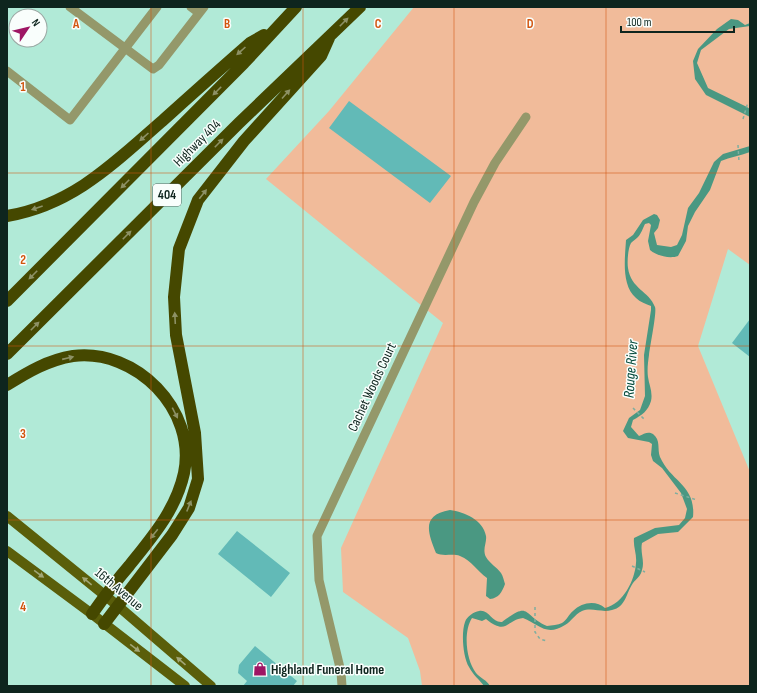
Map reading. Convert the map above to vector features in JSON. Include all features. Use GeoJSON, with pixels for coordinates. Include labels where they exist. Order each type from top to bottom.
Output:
{"type":"FeatureCollection","features":[{"type":"Feature","properties":{"kind":"highway","name":"Highway 404"},"geometry":{"type":"LineString","coordinates":[[7,301],[244,63],[296,7]]}},
{"type":"Feature","properties":{"kind":"highway","name":"Highway 404"},"geometry":{"type":"LineString","coordinates":[[7,354],[239,123],[360,7]]}},
{"type":"Feature","properties":{"kind":"highway"},"geometry":{"type":"LineString","coordinates":[[7,216],[21,214],[60,200],[85,186],[113,164],[250,43],[274,29]]}},
{"type":"Feature","properties":{"kind":"highway"},"geometry":{"type":"LineString","coordinates":[[104,624],[179,524],[189,508],[198,479],[195,433],[176,335],[174,297],[179,249],[198,200],[244,141],[321,56],[329,38]]}},
{"type":"Feature","properties":{"kind":"highway"},"geometry":{"type":"LineString","coordinates":[[7,385],[43,364],[74,356],[98,357],[120,363],[142,374],[161,390],[176,415],[184,440],[186,453],[184,472],[177,498],[161,525],[92,614]]}},
{"type":"Feature","properties":{"kind":"main road","name":"16th Avenue"},"geometry":{"type":"LineString","coordinates":[[7,516],[118,606],[211,686]]}},
{"type":"Feature","properties":{"kind":"main road"},"geometry":{"type":"LineString","coordinates":[[7,551],[185,686]]}},
{"type":"Feature","properties":{"kind":"street"},"geometry":{"type":"LineString","coordinates":[[70,7],[153,69],[159,64],[201,10],[191,7]]}},
{"type":"Feature","properties":{"kind":"street"},"geometry":{"type":"LineString","coordinates":[[7,71],[70,120],[157,7]]}},
{"type":"Feature","properties":{"kind":"street","name":"Cachet Woods Court"},"geometry":{"type":"LineString","coordinates":[[342,686],[341,672],[320,580],[317,536],[474,202],[495,163],[526,117]]}},
{"type":"Feature","properties":{"kind":"path"},"geometry":{"type":"LineString","coordinates":[[743,119],[748,102]]}},
{"type":"Feature","properties":{"kind":"path"},"geometry":{"type":"LineString","coordinates":[[738,144],[739,162]]}},
{"type":"Feature","properties":{"kind":"path"},"geometry":{"type":"LineString","coordinates":[[633,408],[644,419]]}},
{"type":"Feature","properties":{"kind":"path"},"geometry":{"type":"LineString","coordinates":[[675,493],[698,500]]}},
{"type":"Feature","properties":{"kind":"path"},"geometry":{"type":"LineString","coordinates":[[632,566],[645,572]]}},
{"type":"Feature","properties":{"kind":"path"},"geometry":{"type":"LineString","coordinates":[[535,607],[534,626],[537,635],[547,641]]}},
{"type":"Feature","properties":{"kind":"shaded area"},"geometry":{"type":"Polygon","coordinates":[[[414,7],[750,7],[750,265],[728,249],[698,346],[750,472],[750,686],[422,686],[420,671],[408,638],[343,592],[341,548],[443,323],[266,179],[329,111],[414,7]]]}},
{"type":"Feature","properties":{"kind":"shaded area"},"geometry":{"type":"Polygon","coordinates":[[[731,19],[738,20],[745,25],[750,23],[750,26],[729,29],[701,50],[697,63],[708,88],[750,109],[750,117],[706,95],[695,79],[693,61],[698,49],[717,29],[731,19]]]}},
{"type":"Feature","properties":{"kind":"shaded area"},"geometry":{"type":"Polygon","coordinates":[[[750,146],[750,152],[721,161],[710,190],[695,212],[688,226],[686,241],[678,256],[664,256],[656,254],[650,250],[648,241],[651,225],[649,223],[645,224],[639,236],[631,243],[628,252],[630,275],[636,285],[649,297],[655,307],[648,369],[648,377],[652,395],[651,401],[644,412],[633,420],[631,427],[639,436],[649,433],[655,436],[658,442],[660,457],[670,472],[682,484],[691,498],[693,517],[678,532],[658,534],[642,543],[643,567],[640,576],[633,583],[623,603],[617,608],[608,611],[582,611],[565,625],[553,630],[543,628],[523,618],[517,619],[502,627],[493,624],[486,619],[482,621],[472,618],[467,631],[468,654],[476,673],[490,686],[484,686],[474,675],[465,657],[463,632],[465,622],[469,616],[475,612],[482,611],[499,622],[502,622],[511,615],[522,611],[526,612],[547,626],[562,623],[572,612],[585,604],[593,603],[601,605],[605,608],[611,606],[617,602],[627,590],[633,577],[636,560],[634,538],[655,528],[679,525],[685,518],[687,509],[681,493],[662,468],[653,461],[651,455],[652,444],[649,442],[628,438],[623,431],[629,418],[640,410],[645,396],[644,355],[651,310],[651,306],[643,303],[631,293],[628,286],[625,271],[626,240],[633,235],[643,220],[654,214],[657,215],[660,220],[658,228],[654,233],[657,245],[671,247],[677,245],[682,235],[688,208],[699,193],[714,162],[723,154],[750,146]]]}},
{"type":"Feature","properties":{"kind":"shaded area"},"geometry":{"type":"Polygon","coordinates":[[[450,510],[467,515],[477,521],[484,530],[486,539],[484,551],[486,557],[489,562],[501,573],[505,584],[498,596],[490,599],[486,596],[487,578],[464,558],[457,555],[442,555],[436,553],[430,538],[429,525],[435,516],[441,512],[450,510]]]}},
{"type":"Feature","properties":{"kind":"building"},"geometry":{"type":"Polygon","coordinates":[[[349,101],[451,176],[430,203],[329,128],[349,101]]]}},
{"type":"Feature","properties":{"kind":"building"},"geometry":{"type":"Polygon","coordinates":[[[750,319],[750,357],[732,343],[750,319]]]}},
{"type":"Feature","properties":{"kind":"building"},"geometry":{"type":"Polygon","coordinates":[[[237,531],[290,573],[271,597],[218,554],[237,531]]]}},
{"type":"Feature","properties":{"kind":"building","name":"Highland Funeral Home"},"geometry":{"type":"Polygon","coordinates":[[[255,646],[297,681],[293,686],[243,686],[247,681],[238,673],[239,665],[255,646]]]}},
{"type":"Feature","properties":{"kind":"place","name":"Highland Funeral Home"},"geometry":{"type":"Point","coordinates":[260,669]}},
{"type":"Feature","properties":{"kind":"water label","name":"Rouge River"},"geometry":{"type":"Point","coordinates":[631,369]}}]}
